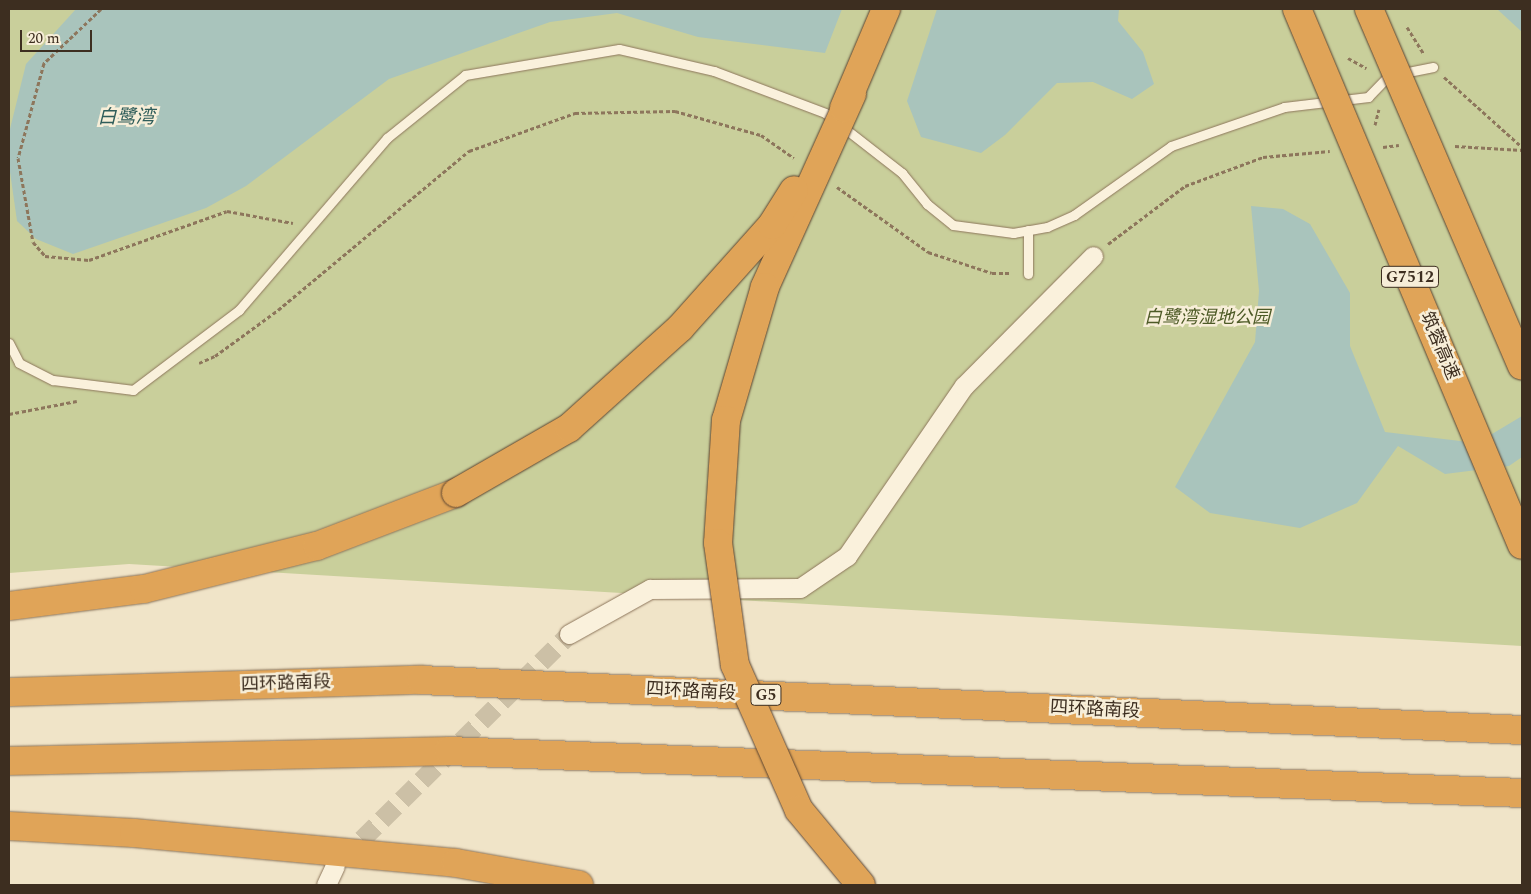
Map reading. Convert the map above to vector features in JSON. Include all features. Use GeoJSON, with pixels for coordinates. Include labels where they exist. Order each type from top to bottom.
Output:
{"type":"FeatureCollection","features":[{"type":"Feature","properties":{"kind":"highway"},"geometry":{"type":"LineString","coordinates":[[861,885],[799,810],[735,665],[718,543],[726,420],[762,297],[852,94],[886,9]]}},
{"type":"Feature","properties":{"kind":"highway","name":"筑蓉高速"},"geometry":{"type":"LineString","coordinates":[[1297,9],[1522,546]]}},
{"type":"Feature","properties":{"kind":"highway"},"geometry":{"type":"LineString","coordinates":[[1369,9],[1522,366]]}},
{"type":"Feature","properties":{"kind":"highway"},"geometry":{"type":"LineString","coordinates":[[9,606],[144,589],[317,546],[456,493],[569,428],[680,328],[772,225],[852,94]]}},
{"type":"Feature","properties":{"kind":"highway","name":"四环路南段"},"geometry":{"type":"LineString","coordinates":[[9,692],[421,680],[1522,730]]}},
{"type":"Feature","properties":{"kind":"highway"},"geometry":{"type":"LineString","coordinates":[[9,760],[449,751],[1522,793]]}},
{"type":"Feature","properties":{"kind":"highway"},"geometry":{"type":"LineString","coordinates":[[9,826],[134,832],[456,863],[579,885]]}},
{"type":"Feature","properties":{"kind":"street"},"geometry":{"type":"LineString","coordinates":[[569,634],[650,589],[800,588],[847,556],[964,386],[1093,256]]}},
{"type":"Feature","properties":{"kind":"street"},"geometry":{"type":"LineString","coordinates":[[326,885],[335,866]]}},
{"type":"Feature","properties":{"kind":"lane"},"geometry":{"type":"LineString","coordinates":[[9,343],[19,363],[53,380],[133,390],[239,310],[309,226],[387,138],[465,75],[619,48],[714,71],[825,113],[902,173],[927,204],[953,225],[1013,233],[1074,215],[1171,146],[1284,107],[1368,98],[1388,76],[1433,67]]}},
{"type":"Feature","properties":{"kind":"lane"},"geometry":{"type":"LineString","coordinates":[[1028,230],[1028,274]]}},
{"type":"Feature","properties":{"kind":"path"},"geometry":{"type":"LineString","coordinates":[[101,9],[44,63],[18,158],[33,242],[45,256],[89,260],[227,210],[309,226]]}},
{"type":"Feature","properties":{"kind":"path"},"geometry":{"type":"LineString","coordinates":[[1401,18],[1433,67],[1522,146]]}},
{"type":"Feature","properties":{"kind":"path"},"geometry":{"type":"LineString","coordinates":[[1345,53],[1350,62],[1388,76],[1373,130]]}},
{"type":"Feature","properties":{"kind":"green space","name":"白鹭湾湿地公园"},"geometry":{"type":"Polygon","coordinates":[[[9,9],[1522,9],[1522,646],[129,564],[9,573],[9,9]]]}},
{"type":"Feature","properties":{"kind":"water","name":"白鹭湾"},"geometry":{"type":"Polygon","coordinates":[[[76,9],[842,9],[825,53],[698,37],[617,13],[550,22],[389,79],[246,186],[206,208],[73,254],[36,239],[17,221],[9,165],[9,133],[26,64],[76,9]]]}},
{"type":"Feature","properties":{"kind":"water"},"geometry":{"type":"Polygon","coordinates":[[[937,9],[1119,9],[1118,21],[1143,52],[1154,84],[1132,99],[1093,82],[1057,83],[1005,135],[981,153],[921,137],[907,101],[937,9]]]}},
{"type":"Feature","properties":{"kind":"water"},"geometry":{"type":"Polygon","coordinates":[[[1497,9],[1522,9],[1522,32],[1497,9]]]}},
{"type":"Feature","properties":{"kind":"water"},"geometry":{"type":"Polygon","coordinates":[[[1251,206],[1283,209],[1310,224],[1350,293],[1350,346],[1385,432],[1477,443],[1522,416],[1522,457],[1509,466],[1445,474],[1398,446],[1357,503],[1300,528],[1210,513],[1175,487],[1255,342],[1259,291],[1251,206]]]}},
{"type":"Feature","properties":{"kind":"tunnel"},"geometry":{"type":"LineString","coordinates":[[342,859],[569,634]]}}]}
